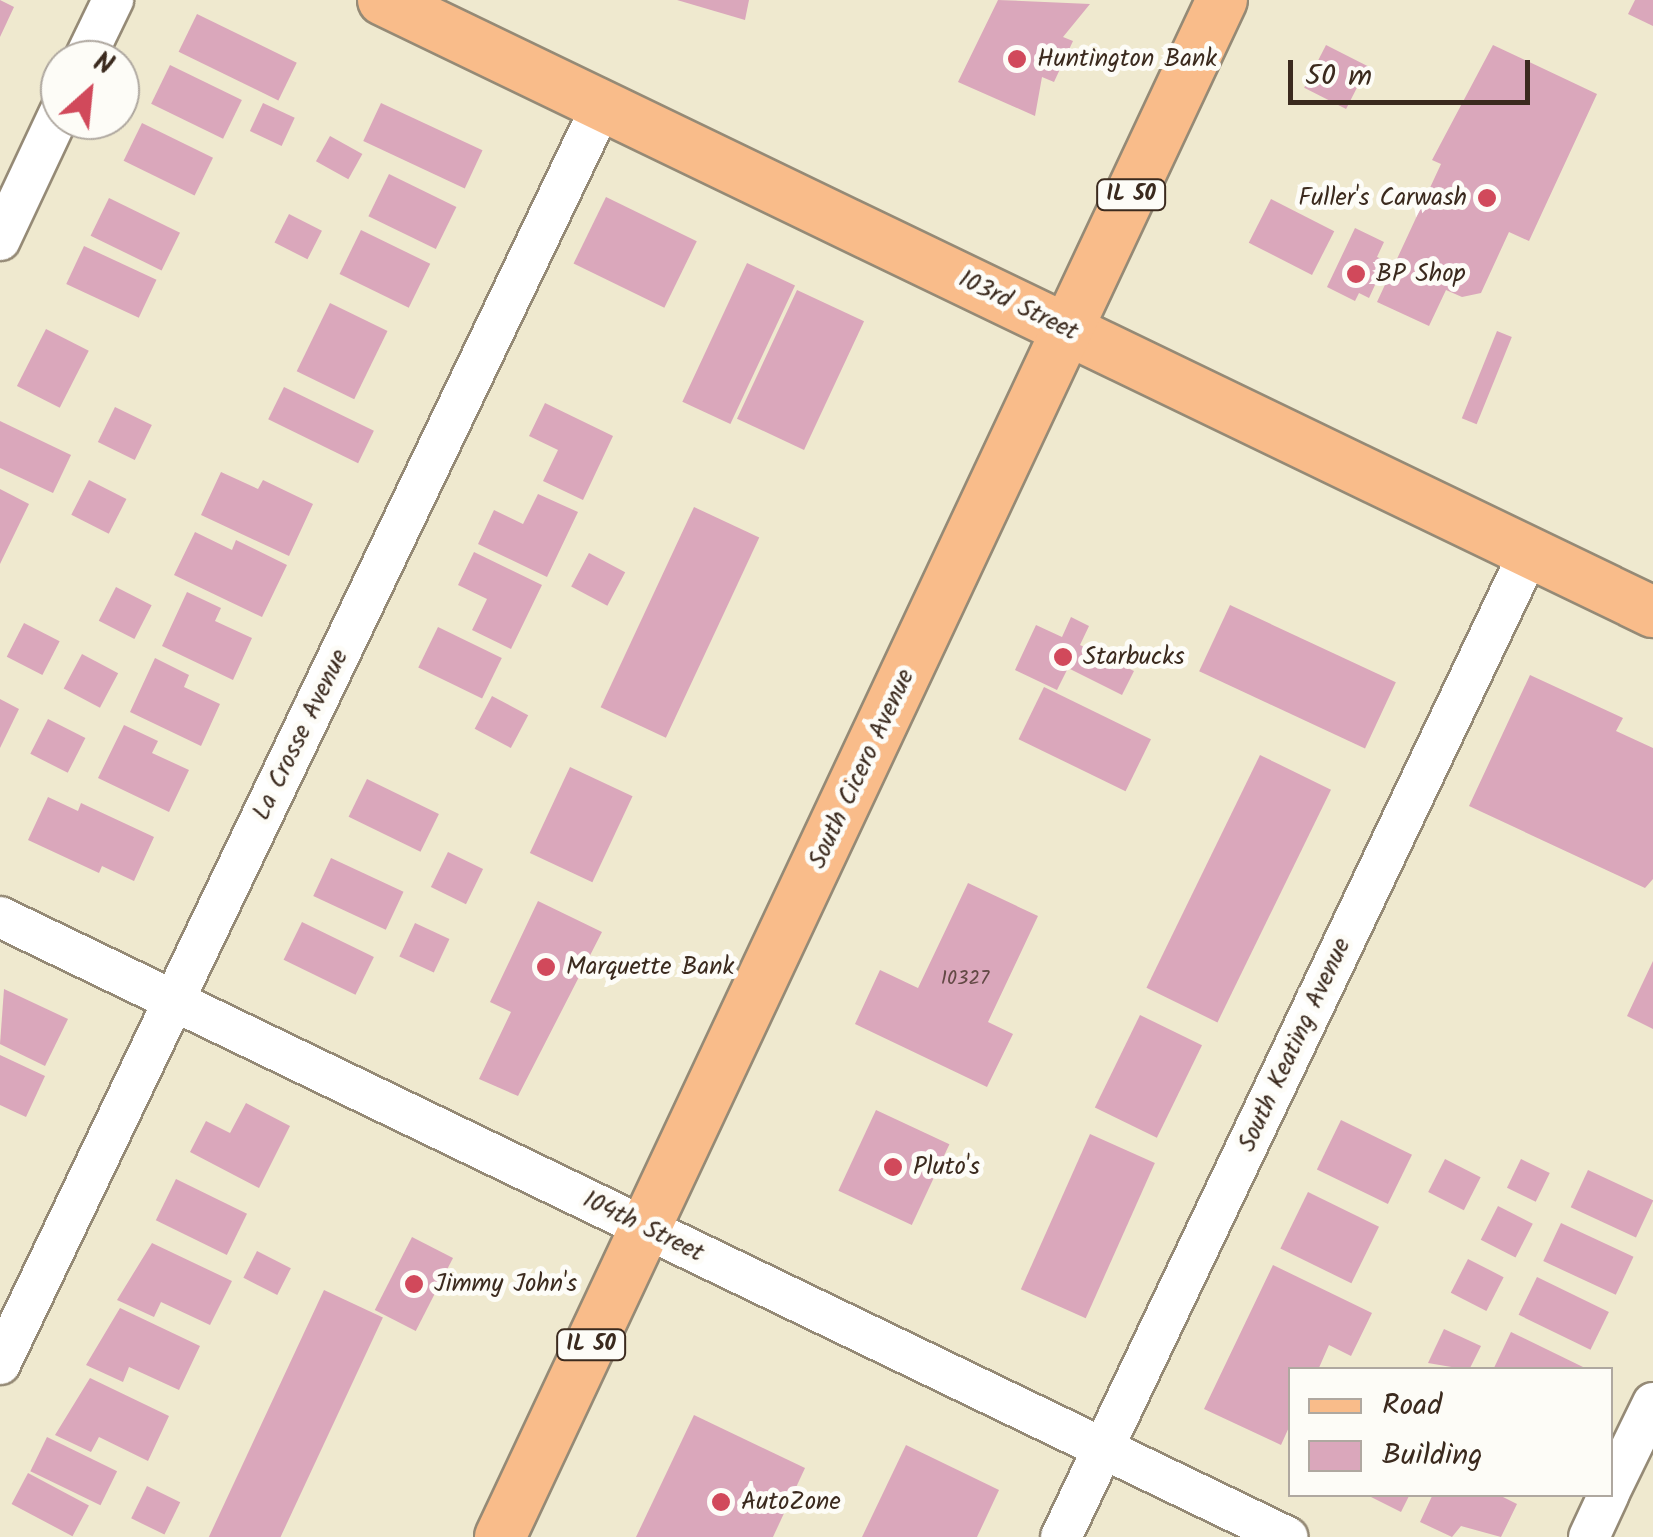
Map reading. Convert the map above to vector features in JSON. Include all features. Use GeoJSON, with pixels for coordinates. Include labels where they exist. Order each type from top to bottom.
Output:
{"type":"FeatureCollection","features":[{"type":"Feature","properties":{"kind":"main road","name":"103rd Street"},"geometry":{"type":"LineString","coordinates":[[384,0],[1653,612]]}},
{"type":"Feature","properties":{"kind":"main road","name":"South Cicero Avenue"},"geometry":{"type":"LineString","coordinates":[[500,1537],[1222,0]]}},
{"type":"Feature","properties":{"kind":"street"},"geometry":{"type":"LineString","coordinates":[[94,40],[113,0]]}},
{"type":"Feature","properties":{"kind":"street","name":"La Crosse Avenue"},"geometry":{"type":"LineString","coordinates":[[0,1364],[602,106]]}},
{"type":"Feature","properties":{"kind":"street"},"geometry":{"type":"LineString","coordinates":[[0,240],[47,140]]}},
{"type":"Feature","properties":{"kind":"street","name":"South Keating Avenue"},"geometry":{"type":"LineString","coordinates":[[1061,1537],[1530,553]]}},
{"type":"Feature","properties":{"kind":"street","name":"104th Street"},"geometry":{"type":"LineString","coordinates":[[0,918],[1287,1537]]}},
{"type":"Feature","properties":{"kind":"street"},"geometry":{"type":"LineString","coordinates":[[1613,1487],[1653,1403]]}},
{"type":"Feature","properties":{"kind":"street"},"geometry":{"type":"LineString","coordinates":[[1588,1537],[1608,1497]]}},
{"type":"Feature","properties":{"kind":"building"},"geometry":{"type":"Polygon","coordinates":[[[0,0],[14,7],[0,37],[0,0]]]}},
{"type":"Feature","properties":{"kind":"building"},"geometry":{"type":"Polygon","coordinates":[[[677,0],[749,0],[745,20],[677,0]]]}},
{"type":"Feature","properties":{"kind":"building","name":"Huntington Bank"},"geometry":{"type":"Polygon","coordinates":[[[998,0],[1090,4],[1063,37],[1073,41],[1054,82],[1042,77],[1035,116],[958,82],[998,0]]]}},
{"type":"Feature","properties":{"kind":"building"},"geometry":{"type":"Polygon","coordinates":[[[1635,0],[1653,0],[1653,26],[1628,14],[1635,0]]]}},
{"type":"Feature","properties":{"kind":"building"},"geometry":{"type":"Polygon","coordinates":[[[197,14],[297,63],[278,100],[179,52],[197,14]]]}},
{"type":"Feature","properties":{"kind":"building"},"geometry":{"type":"Polygon","coordinates":[[[1326,45],[1368,66],[1346,109],[1304,88],[1326,45]]]}},
{"type":"Feature","properties":{"kind":"building","name":"Fuller's Carwash"},"geometry":{"type":"Polygon","coordinates":[[[1493,45],[1597,94],[1529,241],[1509,232],[1481,293],[1462,297],[1446,290],[1429,326],[1377,302],[1441,164],[1432,160],[1493,45]]]}},
{"type":"Feature","properties":{"kind":"building"},"geometry":{"type":"Polygon","coordinates":[[[170,65],[242,100],[223,139],[151,104],[170,65]]]}},
{"type":"Feature","properties":{"kind":"building"},"geometry":{"type":"Polygon","coordinates":[[[263,103],[295,118],[282,146],[250,131],[263,103]]]}},
{"type":"Feature","properties":{"kind":"building"},"geometry":{"type":"Polygon","coordinates":[[[381,103],[483,150],[465,188],[363,141],[381,103]]]}},
{"type":"Feature","properties":{"kind":"building"},"geometry":{"type":"Polygon","coordinates":[[[142,123],[213,158],[195,195],[124,161],[134,140],[140,140],[142,123]]]}},
{"type":"Feature","properties":{"kind":"building"},"geometry":{"type":"Polygon","coordinates":[[[330,136],[362,154],[348,179],[316,161],[330,136]]]}},
{"type":"Feature","properties":{"kind":"building"},"geometry":{"type":"Polygon","coordinates":[[[389,174],[456,207],[436,249],[368,216],[389,174]]]}},
{"type":"Feature","properties":{"kind":"building"},"geometry":{"type":"Polygon","coordinates":[[[606,197],[697,241],[664,308],[574,264],[606,197]]]}},
{"type":"Feature","properties":{"kind":"building"},"geometry":{"type":"Polygon","coordinates":[[[109,198],[180,233],[162,270],[91,236],[109,198]]]}},
{"type":"Feature","properties":{"kind":"building"},"geometry":{"type":"Polygon","coordinates":[[[1271,199],[1334,231],[1312,275],[1249,243],[1271,199]]]}},
{"type":"Feature","properties":{"kind":"building"},"geometry":{"type":"Polygon","coordinates":[[[289,214],[322,231],[307,259],[274,243],[289,214]]]}},
{"type":"Feature","properties":{"kind":"building","name":"BP Shop"},"geometry":{"type":"Polygon","coordinates":[[[1355,228],[1384,242],[1377,257],[1386,261],[1369,298],[1359,293],[1355,301],[1327,287],[1355,228]]]}},
{"type":"Feature","properties":{"kind":"building"},"geometry":{"type":"Polygon","coordinates":[[[361,230],[430,264],[409,308],[340,274],[361,230]]]}},
{"type":"Feature","properties":{"kind":"building"},"geometry":{"type":"Polygon","coordinates":[[[84,246],[157,280],[139,318],[66,284],[84,246]]]}},
{"type":"Feature","properties":{"kind":"building"},"geometry":{"type":"Polygon","coordinates":[[[747,263],[795,285],[730,424],[682,402],[747,263]]]}},
{"type":"Feature","properties":{"kind":"building"},"geometry":{"type":"Polygon","coordinates":[[[797,290],[864,321],[804,450],[737,419],[797,290]]]}},
{"type":"Feature","properties":{"kind":"building"},"geometry":{"type":"Polygon","coordinates":[[[330,303],[388,331],[354,399],[297,371],[330,303]]]}},
{"type":"Feature","properties":{"kind":"building"},"geometry":{"type":"Polygon","coordinates":[[[46,329],[89,351],[60,408],[17,386],[46,329]]]}},
{"type":"Feature","properties":{"kind":"building"},"geometry":{"type":"Polygon","coordinates":[[[1497,331],[1512,337],[1477,424],[1462,418],[1497,331]]]}},
{"type":"Feature","properties":{"kind":"building"},"geometry":{"type":"Polygon","coordinates":[[[284,387],[374,431],[358,463],[268,419],[284,387]]]}},
{"type":"Feature","properties":{"kind":"building"},"geometry":{"type":"Polygon","coordinates":[[[545,403],[613,436],[583,500],[543,481],[558,450],[529,436],[545,403]]]}},
{"type":"Feature","properties":{"kind":"building"},"geometry":{"type":"Polygon","coordinates":[[[115,407],[152,425],[135,460],[98,442],[115,407]]]}},
{"type":"Feature","properties":{"kind":"building"},"geometry":{"type":"Polygon","coordinates":[[[0,421],[71,455],[53,493],[0,468],[0,421]]]}},
{"type":"Feature","properties":{"kind":"building"},"geometry":{"type":"Polygon","coordinates":[[[221,472],[258,489],[263,480],[313,504],[289,556],[201,515],[221,472]]]}},
{"type":"Feature","properties":{"kind":"building"},"geometry":{"type":"Polygon","coordinates":[[[89,480],[126,499],[109,534],[71,515],[89,480]]]}},
{"type":"Feature","properties":{"kind":"building"},"geometry":{"type":"Polygon","coordinates":[[[0,489],[29,504],[0,564],[0,489]]]}},
{"type":"Feature","properties":{"kind":"building"},"geometry":{"type":"Polygon","coordinates":[[[538,494],[578,512],[547,577],[478,544],[494,510],[523,524],[538,494]]]}},
{"type":"Feature","properties":{"kind":"building"},"geometry":{"type":"Polygon","coordinates":[[[694,507],[759,537],[666,738],[601,707],[694,507]]]}},
{"type":"Feature","properties":{"kind":"building"},"geometry":{"type":"Polygon","coordinates":[[[195,532],[232,550],[236,540],[287,565],[262,617],[174,575],[195,532]]]}},
{"type":"Feature","properties":{"kind":"building"},"geometry":{"type":"Polygon","coordinates":[[[474,552],[542,585],[511,649],[472,630],[487,599],[458,585],[474,552]]]}},
{"type":"Feature","properties":{"kind":"building"},"geometry":{"type":"Polygon","coordinates":[[[589,553],[625,572],[607,606],[571,587],[589,553]]]}},
{"type":"Feature","properties":{"kind":"building"},"geometry":{"type":"Polygon","coordinates":[[[116,587],[152,605],[134,639],[99,621],[116,587]]]}},
{"type":"Feature","properties":{"kind":"building"},"geometry":{"type":"Polygon","coordinates":[[[187,592],[221,608],[215,621],[252,638],[233,680],[162,646],[187,592]]]}},
{"type":"Feature","properties":{"kind":"building"},"geometry":{"type":"Polygon","coordinates":[[[1230,605],[1396,682],[1365,748],[1199,671],[1230,605]]]}},
{"type":"Feature","properties":{"kind":"building","name":"Starbucks"},"geometry":{"type":"Polygon","coordinates":[[[1071,617],[1089,626],[1080,645],[1134,671],[1122,695],[1068,668],[1057,690],[1015,670],[1036,625],[1062,637],[1071,617]]]}},
{"type":"Feature","properties":{"kind":"building"},"geometry":{"type":"Polygon","coordinates":[[[24,623],[60,641],[42,675],[7,657],[24,623]]]}},
{"type":"Feature","properties":{"kind":"building"},"geometry":{"type":"Polygon","coordinates":[[[438,627],[502,658],[482,699],[418,667],[438,627]]]}},
{"type":"Feature","properties":{"kind":"building"},"geometry":{"type":"Polygon","coordinates":[[[82,654],[118,673],[100,708],[64,688],[82,654]]]}},
{"type":"Feature","properties":{"kind":"building"},"geometry":{"type":"Polygon","coordinates":[[[155,658],[189,675],[184,687],[220,704],[201,746],[130,712],[155,658]]]}},
{"type":"Feature","properties":{"kind":"building"},"geometry":{"type":"Polygon","coordinates":[[[1530,675],[1623,718],[1616,731],[1653,748],[1653,879],[1645,888],[1469,806],[1530,675]]]}},
{"type":"Feature","properties":{"kind":"building"},"geometry":{"type":"Polygon","coordinates":[[[1044,687],[1151,739],[1126,791],[1019,739],[1044,687]]]}},
{"type":"Feature","properties":{"kind":"building"},"geometry":{"type":"Polygon","coordinates":[[[492,696],[528,715],[511,748],[475,729],[492,696]]]}},
{"type":"Feature","properties":{"kind":"building"},"geometry":{"type":"Polygon","coordinates":[[[0,699],[19,709],[0,748],[0,699]]]}},
{"type":"Feature","properties":{"kind":"building"},"geometry":{"type":"Polygon","coordinates":[[[48,719],[85,738],[68,773],[30,754],[48,719]]]}},
{"type":"Feature","properties":{"kind":"building"},"geometry":{"type":"Polygon","coordinates":[[[124,725],[158,741],[152,753],[189,770],[169,812],[98,778],[124,725]]]}},
{"type":"Feature","properties":{"kind":"building"},"geometry":{"type":"Polygon","coordinates":[[[1260,755],[1331,790],[1217,1022],[1146,988],[1260,755]]]}},
{"type":"Feature","properties":{"kind":"building"},"geometry":{"type":"Polygon","coordinates":[[[570,767],[633,796],[592,882],[530,853],[570,767]]]}},
{"type":"Feature","properties":{"kind":"building"},"geometry":{"type":"Polygon","coordinates":[[[367,779],[439,814],[420,852],[349,817],[367,779]]]}},
{"type":"Feature","properties":{"kind":"building"},"geometry":{"type":"Polygon","coordinates":[[[48,797],[78,811],[81,803],[154,837],[134,881],[102,866],[99,873],[28,840],[48,797]]]}},
{"type":"Feature","properties":{"kind":"building"},"geometry":{"type":"Polygon","coordinates":[[[448,852],[483,869],[466,904],[431,887],[448,852]]]}},
{"type":"Feature","properties":{"kind":"building"},"geometry":{"type":"Polygon","coordinates":[[[331,858],[404,892],[386,930],[313,896],[331,858]]]}},
{"type":"Feature","properties":{"kind":"building"},"geometry":{"type":"Polygon","coordinates":[[[968,883],[1038,916],[988,1022],[1013,1034],[987,1087],[855,1024],[880,970],[918,988],[968,883]]]}},
{"type":"Feature","properties":{"kind":"building","name":"Marquette Bank"},"geometry":{"type":"Polygon","coordinates":[[[538,901],[602,932],[518,1096],[479,1079],[511,1012],[490,1002],[538,901]]]}},
{"type":"Feature","properties":{"kind":"building"},"geometry":{"type":"Polygon","coordinates":[[[302,922],[374,957],[355,995],[284,960],[302,922]]]}},
{"type":"Feature","properties":{"kind":"building"},"geometry":{"type":"Polygon","coordinates":[[[415,923],[449,939],[434,973],[399,957],[415,923]]]}},
{"type":"Feature","properties":{"kind":"building"},"geometry":{"type":"Polygon","coordinates":[[[1653,961],[1653,1029],[1627,1016],[1653,961]]]}},
{"type":"Feature","properties":{"kind":"building"},"geometry":{"type":"Polygon","coordinates":[[[4,989],[68,1019],[45,1066],[0,1044],[4,989]]]}},
{"type":"Feature","properties":{"kind":"building"},"geometry":{"type":"Polygon","coordinates":[[[1140,1015],[1202,1045],[1157,1138],[1095,1108],[1140,1015]]]}},
{"type":"Feature","properties":{"kind":"building"},"geometry":{"type":"Polygon","coordinates":[[[0,1055],[45,1076],[26,1117],[0,1105],[0,1055]]]}},
{"type":"Feature","properties":{"kind":"building"},"geometry":{"type":"Polygon","coordinates":[[[246,1103],[290,1126],[259,1188],[190,1152],[206,1121],[230,1133],[246,1103]]]}},
{"type":"Feature","properties":{"kind":"building","name":"Pluto's"},"geometry":{"type":"Polygon","coordinates":[[[876,1110],[949,1144],[912,1225],[838,1191],[876,1110]]]}},
{"type":"Feature","properties":{"kind":"building"},"geometry":{"type":"Polygon","coordinates":[[[1341,1120],[1412,1155],[1388,1204],[1317,1169],[1341,1120]]]}},
{"type":"Feature","properties":{"kind":"building"},"geometry":{"type":"Polygon","coordinates":[[[1090,1134],[1155,1163],[1086,1318],[1021,1289],[1090,1134]]]}},
{"type":"Feature","properties":{"kind":"building"},"geometry":{"type":"Polygon","coordinates":[[[1445,1159],[1481,1177],[1464,1210],[1428,1192],[1445,1159]]]}},
{"type":"Feature","properties":{"kind":"building"},"geometry":{"type":"Polygon","coordinates":[[[1521,1159],[1550,1173],[1536,1202],[1507,1188],[1521,1159]]]}},
{"type":"Feature","properties":{"kind":"building"},"geometry":{"type":"Polygon","coordinates":[[[1588,1170],[1653,1200],[1636,1238],[1571,1207],[1588,1170]]]}},
{"type":"Feature","properties":{"kind":"building"},"geometry":{"type":"Polygon","coordinates":[[[176,1179],[247,1214],[227,1255],[156,1220],[176,1179]]]}},
{"type":"Feature","properties":{"kind":"building"},"geometry":{"type":"Polygon","coordinates":[[[1308,1192],[1379,1227],[1351,1283],[1280,1249],[1308,1192]]]}},
{"type":"Feature","properties":{"kind":"building"},"geometry":{"type":"Polygon","coordinates":[[[1498,1206],[1533,1224],[1515,1258],[1481,1240],[1498,1206]]]}},
{"type":"Feature","properties":{"kind":"building"},"geometry":{"type":"Polygon","coordinates":[[[1561,1223],[1634,1257],[1616,1295],[1543,1261],[1561,1223]]]}},
{"type":"Feature","properties":{"kind":"building","name":"Jimmy John's"},"geometry":{"type":"Polygon","coordinates":[[[412,1237],[453,1258],[416,1331],[375,1310],[412,1237]]]}},
{"type":"Feature","properties":{"kind":"building"},"geometry":{"type":"Polygon","coordinates":[[[152,1243],[232,1281],[210,1325],[161,1302],[154,1317],[117,1300],[152,1243]]]}},
{"type":"Feature","properties":{"kind":"building"},"geometry":{"type":"Polygon","coordinates":[[[257,1251],[291,1268],[277,1295],[243,1278],[257,1251]]]}},
{"type":"Feature","properties":{"kind":"building"},"geometry":{"type":"Polygon","coordinates":[[[1468,1259],[1504,1277],[1486,1311],[1451,1293],[1468,1259]]]}},
{"type":"Feature","properties":{"kind":"building"},"geometry":{"type":"Polygon","coordinates":[[[1273,1265],[1372,1313],[1351,1356],[1329,1345],[1319,1367],[1288,1367],[1288,1429],[1281,1445],[1204,1409],[1273,1265]]]}},
{"type":"Feature","properties":{"kind":"building"},"geometry":{"type":"Polygon","coordinates":[[[1537,1277],[1609,1312],[1590,1350],[1519,1315],[1537,1277]]]}},
{"type":"Feature","properties":{"kind":"building"},"geometry":{"type":"Polygon","coordinates":[[[324,1290],[383,1317],[281,1537],[209,1537],[324,1290]]]}},
{"type":"Feature","properties":{"kind":"building"},"geometry":{"type":"Polygon","coordinates":[[[120,1308],[200,1346],[179,1390],[129,1367],[123,1382],[86,1365],[120,1308]]]}},
{"type":"Feature","properties":{"kind":"building"},"geometry":{"type":"Polygon","coordinates":[[[1444,1329],[1481,1346],[1470,1367],[1428,1363],[1444,1329]]]}},
{"type":"Feature","properties":{"kind":"building"},"geometry":{"type":"Polygon","coordinates":[[[1511,1332],[1583,1367],[1494,1367],[1511,1332]]]}},
{"type":"Feature","properties":{"kind":"building"},"geometry":{"type":"Polygon","coordinates":[[[90,1378],[169,1416],[148,1461],[99,1437],[91,1452],[55,1435],[90,1378]]]}},
{"type":"Feature","properties":{"kind":"building","name":"AutoZone"},"geometry":{"type":"Polygon","coordinates":[[[694,1415],[805,1468],[773,1537],[636,1537],[694,1415]]]}},
{"type":"Feature","properties":{"kind":"building"},"geometry":{"type":"Polygon","coordinates":[[[47,1437],[117,1471],[100,1505],[30,1471],[47,1437]]]}},
{"type":"Feature","properties":{"kind":"building"},"geometry":{"type":"Polygon","coordinates":[[[906,1445],[999,1490],[977,1537],[862,1537],[906,1445]]]}},
{"type":"Feature","properties":{"kind":"building"},"geometry":{"type":"Polygon","coordinates":[[[28,1473],[89,1505],[72,1536],[12,1504],[28,1473]]]}},
{"type":"Feature","properties":{"kind":"building"},"geometry":{"type":"Polygon","coordinates":[[[147,1486],[180,1502],[164,1535],[131,1518],[147,1486]]]}},
{"type":"Feature","properties":{"kind":"building"},"geometry":{"type":"Polygon","coordinates":[[[1371,1497],[1408,1497],[1401,1512],[1371,1497]]]}},
{"type":"Feature","properties":{"kind":"building"},"geometry":{"type":"Polygon","coordinates":[[[1432,1497],[1503,1497],[1517,1504],[1501,1537],[1461,1526],[1452,1537],[1420,1522],[1432,1497]]]}},
{"type":"Feature","properties":{"kind":"place","name":"Huntington Bank"},"geometry":{"type":"Point","coordinates":[1017,59]}},
{"type":"Feature","properties":{"kind":"place","name":"Fuller's Carwash"},"geometry":{"type":"Point","coordinates":[1487,198]}},
{"type":"Feature","properties":{"kind":"place","name":"BP Shop"},"geometry":{"type":"Point","coordinates":[1356,274]}},
{"type":"Feature","properties":{"kind":"place","name":"Starbucks"},"geometry":{"type":"Point","coordinates":[1063,657]}},
{"type":"Feature","properties":{"kind":"place","name":"Marquette Bank"},"geometry":{"type":"Point","coordinates":[546,967]}},
{"type":"Feature","properties":{"kind":"place","name":"Pluto's"},"geometry":{"type":"Point","coordinates":[893,1167]}},
{"type":"Feature","properties":{"kind":"place","name":"Jimmy John's"},"geometry":{"type":"Point","coordinates":[414,1284]}},
{"type":"Feature","properties":{"kind":"place","name":"AutoZone"},"geometry":{"type":"Point","coordinates":[721,1502]}}]}
